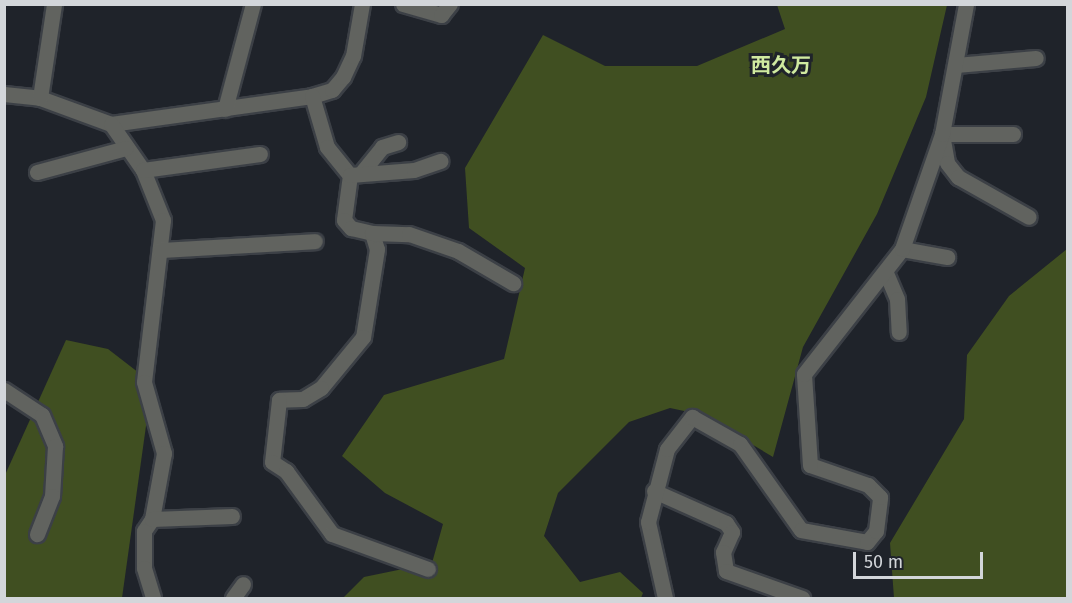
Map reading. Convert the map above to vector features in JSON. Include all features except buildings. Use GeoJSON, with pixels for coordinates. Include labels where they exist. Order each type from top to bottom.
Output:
{"type":"FeatureCollection","features":[{"type":"Feature","properties":{"kind":"street"},"geometry":{"type":"LineString","coordinates":[[40,98],[54,4]]}},
{"type":"Feature","properties":{"kind":"street"},"geometry":{"type":"LineString","coordinates":[[225,109],[253,4]]}},
{"type":"Feature","properties":{"kind":"street"},"geometry":{"type":"LineString","coordinates":[[4,94],[40,98],[111,124],[312,96],[332,90],[343,77],[353,56],[362,4]]}},
{"type":"Feature","properties":{"kind":"street"},"geometry":{"type":"LineString","coordinates":[[403,4],[441,15],[450,4]]}},
{"type":"Feature","properties":{"kind":"street"},"geometry":{"type":"LineString","coordinates":[[665,598],[648,522],[667,449],[692,417],[740,444],[801,530],[867,542],[876,531],[880,497],[868,485],[810,465],[804,374],[886,273],[902,249],[942,134],[966,4]]}},
{"type":"Feature","properties":{"kind":"street"},"geometry":{"type":"LineString","coordinates":[[956,65],[1036,58]]}},
{"type":"Feature","properties":{"kind":"street"},"geometry":{"type":"LineString","coordinates":[[312,96],[327,147],[356,173],[414,170],[440,161]]}},
{"type":"Feature","properties":{"kind":"street"},"geometry":{"type":"LineString","coordinates":[[111,124],[143,170],[163,220],[144,382],[164,453],[152,519],[144,531],[144,568],[153,598]]}},
{"type":"Feature","properties":{"kind":"street"},"geometry":{"type":"LineString","coordinates":[[942,134],[1013,134]]}},
{"type":"Feature","properties":{"kind":"street"},"geometry":{"type":"LineString","coordinates":[[942,134],[947,163],[958,177],[1029,217]]}},
{"type":"Feature","properties":{"kind":"street"},"geometry":{"type":"LineString","coordinates":[[398,142],[382,147],[356,173],[344,220],[351,228],[372,233],[409,234],[458,251],[513,283]]}},
{"type":"Feature","properties":{"kind":"street"},"geometry":{"type":"LineString","coordinates":[[36,172],[126,148]]}},
{"type":"Feature","properties":{"kind":"street"},"geometry":{"type":"LineString","coordinates":[[143,170],[260,154]]}},
{"type":"Feature","properties":{"kind":"street"},"geometry":{"type":"LineString","coordinates":[[372,233],[377,249],[363,337],[321,388],[303,399],[279,400],[272,462],[286,471],[332,534],[428,569]]}},
{"type":"Feature","properties":{"kind":"street"},"geometry":{"type":"LineString","coordinates":[[160,250],[315,241]]}},
{"type":"Feature","properties":{"kind":"street"},"geometry":{"type":"LineString","coordinates":[[902,249],[947,257]]}},
{"type":"Feature","properties":{"kind":"street"},"geometry":{"type":"LineString","coordinates":[[886,273],[897,299],[899,332]]}},
{"type":"Feature","properties":{"kind":"street"},"geometry":{"type":"LineString","coordinates":[[4,390],[42,415],[55,446],[52,496],[37,534]]}},
{"type":"Feature","properties":{"kind":"street"},"geometry":{"type":"LineString","coordinates":[[654,492],[726,523],[732,532],[723,552],[726,571],[802,598]]}},
{"type":"Feature","properties":{"kind":"street"},"geometry":{"type":"LineString","coordinates":[[152,519],[232,516]]}},
{"type":"Feature","properties":{"kind":"street"},"geometry":{"type":"LineString","coordinates":[[233,598],[243,584]]}},
{"type":"Feature","properties":{"kind":"green space"},"geometry":{"type":"Polygon","coordinates":[[[777,5],[947,5],[926,97],[877,214],[803,347],[773,457],[703,415],[670,408],[629,422],[558,493],[544,536],[580,582],[620,572],[643,593],[641,598],[343,598],[364,577],[432,563],[443,524],[385,493],[342,456],[384,395],[504,359],[525,268],[469,228],[465,168],[543,35],[605,66],[697,66],[785,29],[777,5]]]}},
{"type":"Feature","properties":{"kind":"green space"},"geometry":{"type":"Polygon","coordinates":[[[1067,249],[1067,598],[894,598],[890,543],[964,419],[967,355],[1009,296],[1067,249]]]}},
{"type":"Feature","properties":{"kind":"green space"},"geometry":{"type":"Polygon","coordinates":[[[66,340],[108,349],[152,383],[122,598],[5,598],[5,475],[66,340]]]}},
{"type":"Feature","properties":{"kind":"district","name":"西久万"},"geometry":{"type":"Point","coordinates":[781,65]}}]}
